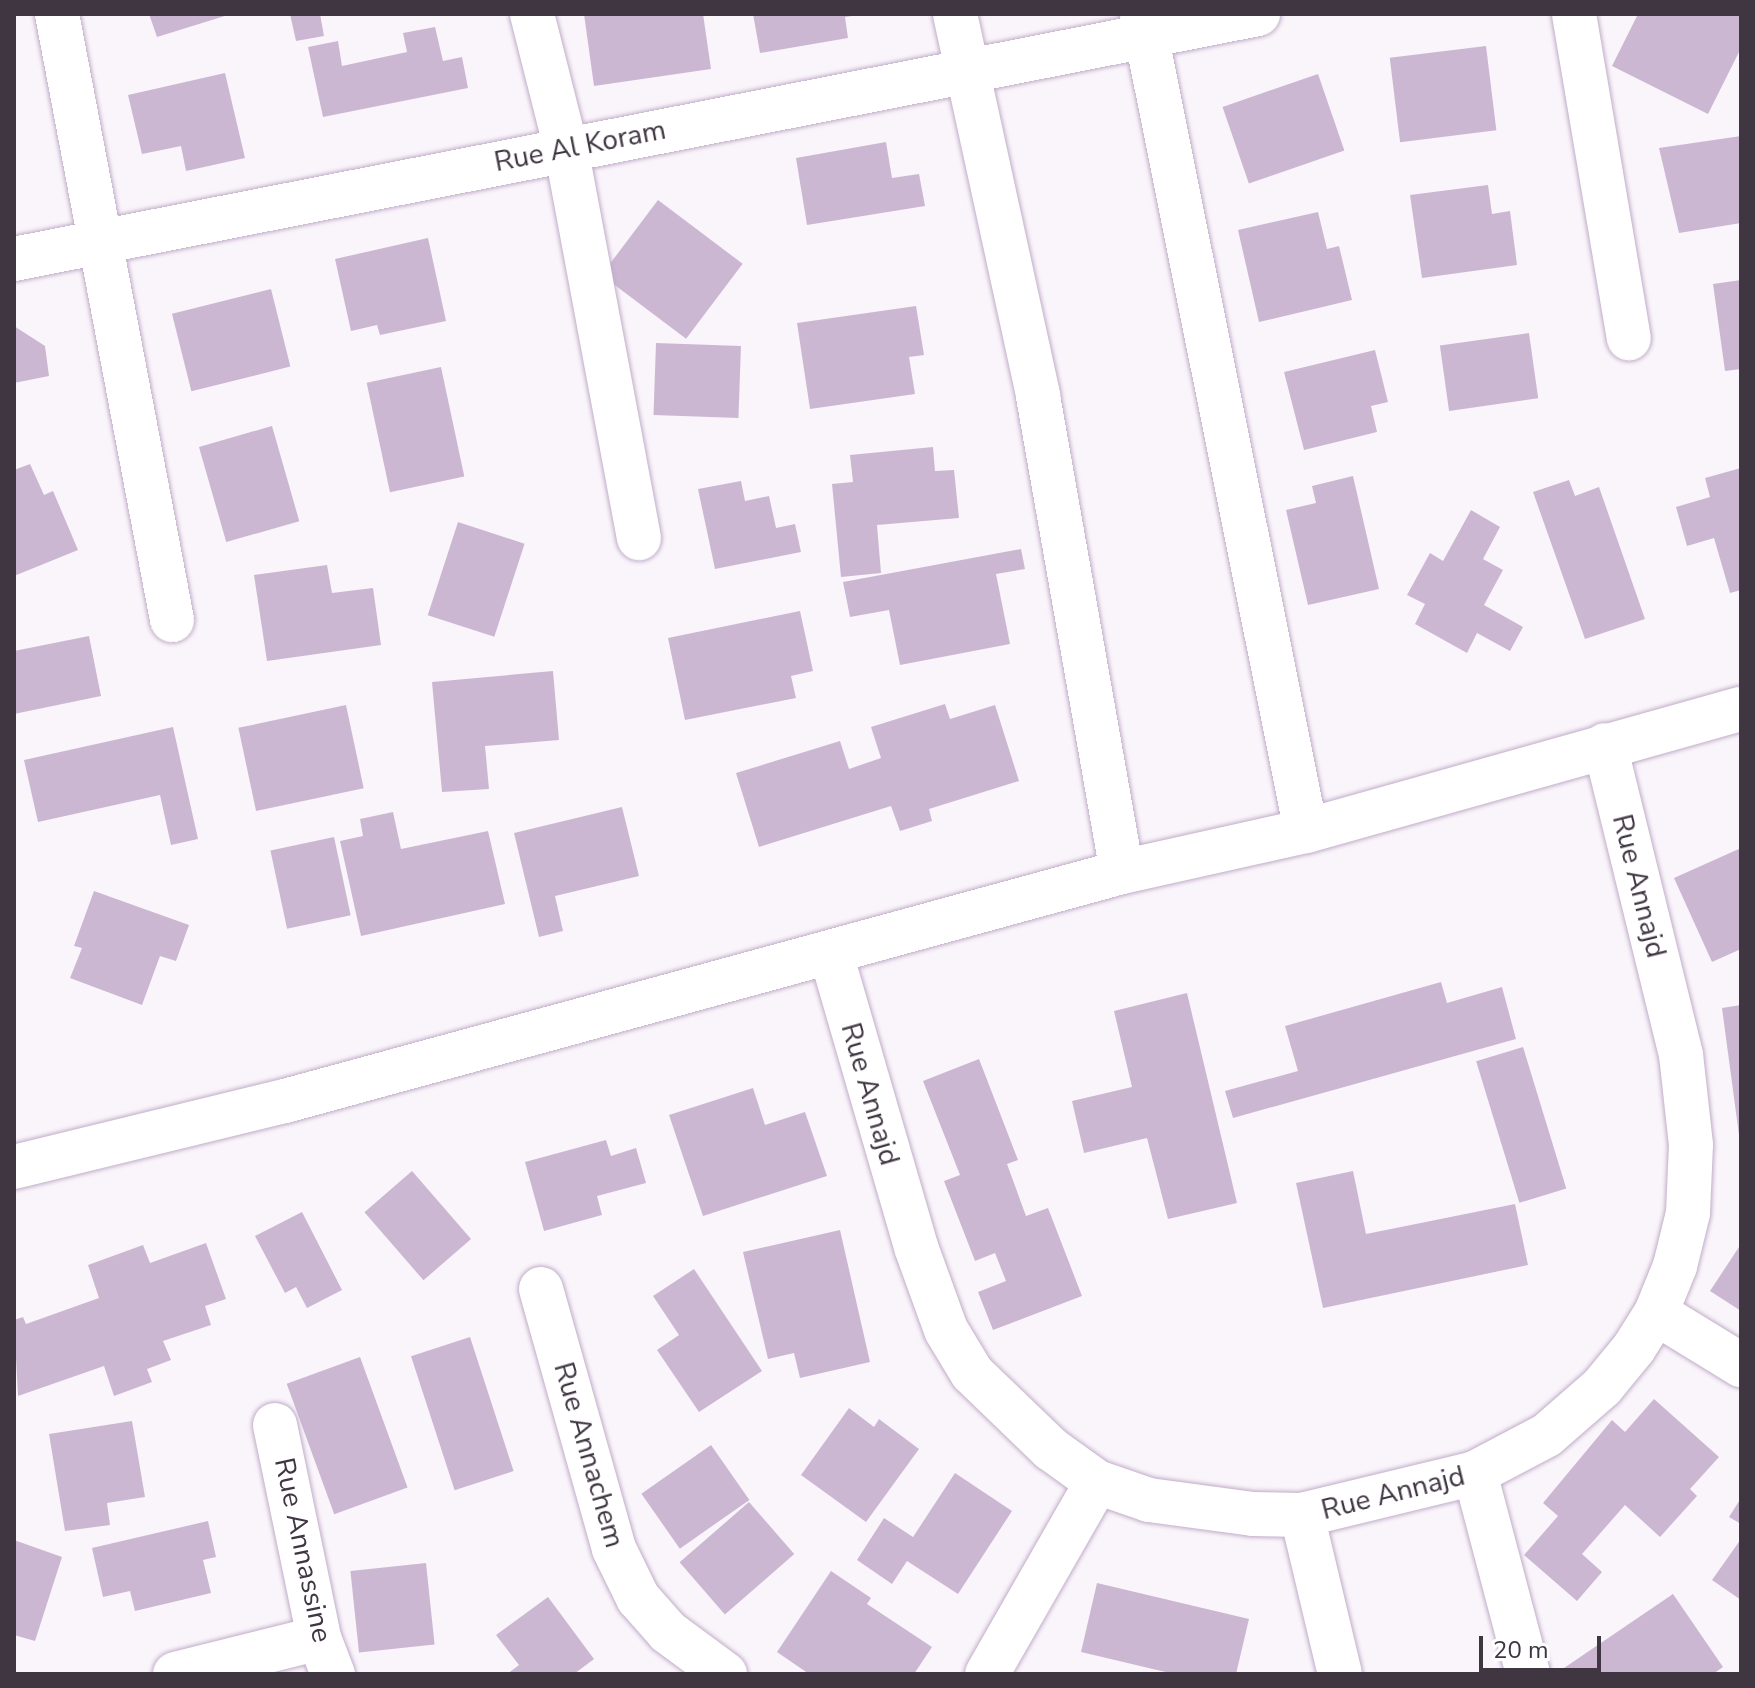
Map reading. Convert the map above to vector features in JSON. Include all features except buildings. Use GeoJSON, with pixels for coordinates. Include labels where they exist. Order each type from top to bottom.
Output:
{"type":"FeatureCollection","features":[{"type":"Feature","properties":{"kind":"street"},"geometry":{"type":"LineString","coordinates":[[57,14],[172,620]]}},
{"type":"Feature","properties":{"kind":"street"},"geometry":{"type":"LineString","coordinates":[[532,14],[566,148],[639,538]]}},
{"type":"Feature","properties":{"kind":"street"},"geometry":{"type":"LineString","coordinates":[[955,14],[1038,396],[1122,872]]}},
{"type":"Feature","properties":{"kind":"street","name":"Rue Al Koram"},"geometry":{"type":"LineString","coordinates":[[14,259],[566,148],[967,73],[1145,25],[1258,14]]}},
{"type":"Feature","properties":{"kind":"street"},"geometry":{"type":"LineString","coordinates":[[1574,14],[1629,338]]}},
{"type":"Feature","properties":{"kind":"street"},"geometry":{"type":"LineString","coordinates":[[1145,25],[1306,831]]}},
{"type":"Feature","properties":{"kind":"street"},"geometry":{"type":"LineString","coordinates":[[14,1167],[285,1101],[1122,872],[1306,831],[1741,709]]}},
{"type":"Feature","properties":{"kind":"street","name":"Rue Annajd"},"geometry":{"type":"LineString","coordinates":[[831,954],[916,1247],[946,1330],[972,1373],[1010,1412],[1097,1482],[1196,1510],[1302,1515],[1475,1473],[1558,1425],[1602,1387],[1656,1313],[1675,1266],[1688,1213],[1691,1145],[1681,1055],[1605,745]]}},
{"type":"Feature","properties":{"kind":"street","name":"Rue Annachem"},"geometry":{"type":"LineString","coordinates":[[541,1289],[614,1549],[638,1598],[668,1632],[725,1674]]}},
{"type":"Feature","properties":{"kind":"street"},"geometry":{"type":"LineString","coordinates":[[1656,1313],[1741,1365]]}},
{"type":"Feature","properties":{"kind":"street","name":"Rue Annassine"},"geometry":{"type":"LineString","coordinates":[[275,1425],[326,1656]]}},
{"type":"Feature","properties":{"kind":"street"},"geometry":{"type":"LineString","coordinates":[[1475,1473],[1528,1674]]}},
{"type":"Feature","properties":{"kind":"street"},"geometry":{"type":"LineString","coordinates":[[987,1674],[1097,1482]]}},
{"type":"Feature","properties":{"kind":"street"},"geometry":{"type":"LineString","coordinates":[[1302,1515],[1340,1674]]}},
{"type":"Feature","properties":{"kind":"street"},"geometry":{"type":"LineString","coordinates":[[175,1674],[326,1656]]}}]}
